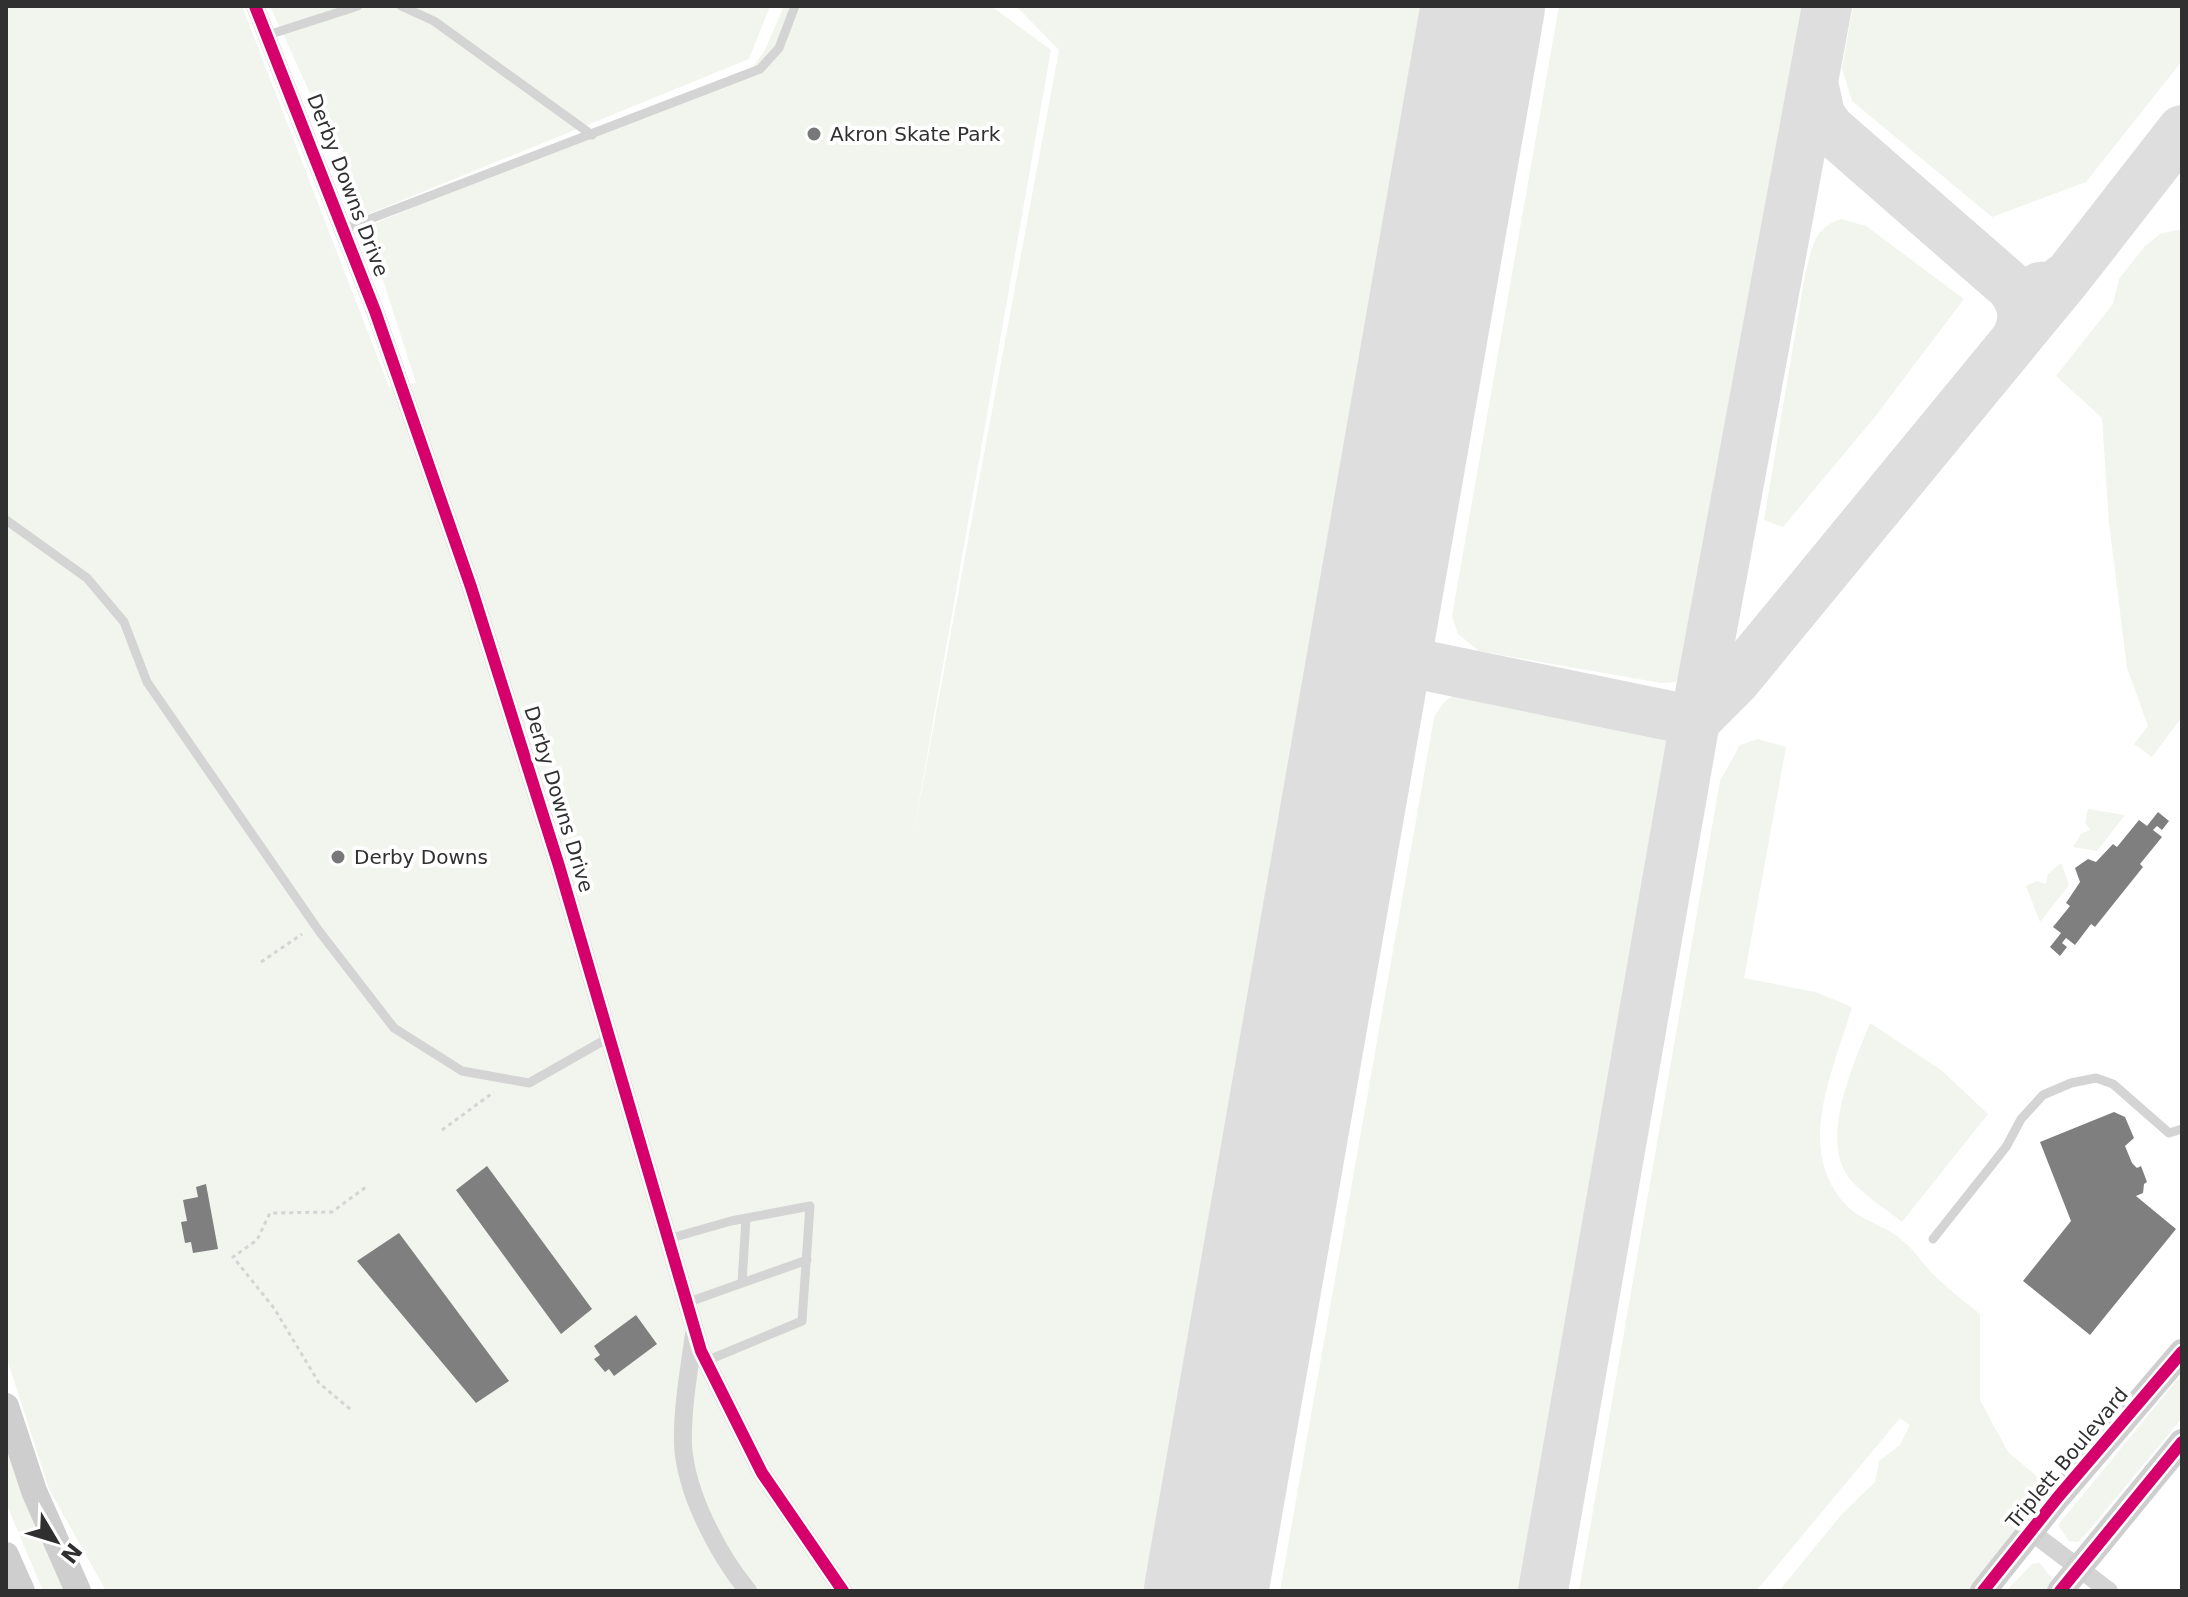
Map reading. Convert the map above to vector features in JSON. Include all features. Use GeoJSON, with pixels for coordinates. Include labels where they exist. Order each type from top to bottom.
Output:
{"type":"FeatureCollection","features":[{"type":"Feature","properties":{"kind":"main road","name":"Triplett Boulevard"},"geometry":{"type":"LineString","coordinates":[[1983,1591],[2182,1352]]}},
{"type":"Feature","properties":{"kind":"main road"},"geometry":{"type":"LineString","coordinates":[[6,1406],[34,1491],[78,1591]]}},
{"type":"Feature","properties":{"kind":"main road"},"geometry":{"type":"LineString","coordinates":[[2060,1591],[2182,1442]]}},
{"type":"Feature","properties":{"kind":"main road"},"geometry":{"type":"LineString","coordinates":[[6,1555],[22,1591]]}},
{"type":"Feature","properties":{"kind":"street","name":"Derby Downs Drive"},"geometry":{"type":"LineString","coordinates":[[255,6],[344,229],[473,595],[610,1037],[686,1303],[706,1361],[762,1473],[843,1591]]}},
{"type":"Feature","properties":{"kind":"street","name":"Derby Downs Drive"},"geometry":{"type":"LineString","coordinates":[[695,1330],[684,1408],[686,1466],[717,1542],[748,1591]]}},
{"type":"Feature","properties":{"kind":"street"},"geometry":{"type":"LineString","coordinates":[[2030,1531],[2109,1591]]}},
{"type":"Feature","properties":{"kind":"lane"},"geometry":{"type":"LineString","coordinates":[[268,35],[358,6]]}},
{"type":"Feature","properties":{"kind":"lane"},"geometry":{"type":"LineString","coordinates":[[401,6],[434,21],[592,135]]}},
{"type":"Feature","properties":{"kind":"lane"},"geometry":{"type":"LineString","coordinates":[[344,229],[760,69],[779,48],[795,6]]}},
{"type":"Feature","properties":{"kind":"lane"},"geometry":{"type":"LineString","coordinates":[[6,520],[87,578],[124,622],[147,682],[315,925],[394,1028],[462,1071],[529,1083],[610,1037]]}},
{"type":"Feature","properties":{"kind":"lane"},"geometry":{"type":"LineString","coordinates":[[1933,1239],[2006,1147],[2021,1119],[2043,1095],[2071,1083],[2096,1078],[2113,1084],[2169,1133],[2182,1129]]}},
{"type":"Feature","properties":{"kind":"lane"},"geometry":{"type":"LineString","coordinates":[[668,1239],[746,1218],[810,1206],[802,1321],[706,1361]]}},
{"type":"Feature","properties":{"kind":"lane"},"geometry":{"type":"LineString","coordinates":[[742,1283],[746,1218]]}},
{"type":"Feature","properties":{"kind":"lane"},"geometry":{"type":"LineString","coordinates":[[686,1303],[807,1260]]}},
{"type":"Feature","properties":{"kind":"path"},"geometry":{"type":"LineString","coordinates":[[261,962],[315,925]]}},
{"type":"Feature","properties":{"kind":"path"},"geometry":{"type":"LineString","coordinates":[[350,1409],[319,1383],[274,1308],[233,1257],[262,1235],[270,1213],[332,1212],[366,1187]]}},
{"type":"Feature","properties":{"kind":"shaded area"},"geometry":{"type":"Polygon","coordinates":[[[6,6],[242,6],[389,387],[416,383],[366,227],[753,67],[765,50],[784,6],[991,6],[1051,50],[912,842],[1059,50],[1016,6],[1427,6],[1147,1591],[106,1591],[49,1489],[6,1356],[6,6]]]}},
{"type":"Feature","properties":{"kind":"shaded area"},"geometry":{"type":"Polygon","coordinates":[[[270,6],[770,6],[749,59],[366,215],[270,6]]]}},
{"type":"Feature","properties":{"kind":"shaded area"},"geometry":{"type":"Polygon","coordinates":[[[1559,6],[1815,6],[1697,662],[1675,682],[1661,683],[1479,651],[1458,634],[1452,616],[1559,6]]]}},
{"type":"Feature","properties":{"kind":"shaded area"},"geometry":{"type":"Polygon","coordinates":[[[1853,6],[2182,6],[2182,61],[2086,182],[1992,217],[1852,101],[1842,68],[1853,6]]]}},
{"type":"Feature","properties":{"kind":"shaded area"},"geometry":{"type":"Polygon","coordinates":[[[1841,219],[1866,226],[1964,299],[1874,418],[1783,527],[1764,520],[1805,275],[1819,234],[1841,219]]]}},
{"type":"Feature","properties":{"kind":"shaded area"},"geometry":{"type":"Polygon","coordinates":[[[2182,230],[2182,717],[2152,757],[2134,744],[2148,726],[2127,668],[2109,523],[2102,418],[2056,376],[2113,304],[2119,279],[2145,246],[2160,234],[2182,230]]]}},
{"type":"Feature","properties":{"kind":"shaded area"},"geometry":{"type":"Polygon","coordinates":[[[1477,690],[1645,723],[1665,731],[1676,752],[1531,1591],[1280,1591],[1434,718],[1451,697],[1477,690]]]}},
{"type":"Feature","properties":{"kind":"shaded area"},"geometry":{"type":"Polygon","coordinates":[[[1758,739],[1786,747],[1744,978],[1815,992],[1852,1007],[1822,1109],[1822,1160],[1831,1184],[1847,1206],[1898,1237],[1938,1279],[1980,1314],[1980,1400],[2008,1452],[2053,1490],[1972,1591],[1779,1591],[1842,1514],[1875,1482],[1879,1461],[1900,1445],[1910,1425],[1900,1418],[1756,1591],[1579,1591],[1720,781],[1740,745],[1758,739]]]}},
{"type":"Feature","properties":{"kind":"shaded area"},"geometry":{"type":"Polygon","coordinates":[[[2088,809],[2125,815],[2097,851],[2073,847],[2081,834],[2090,830],[2085,822],[2088,809]]]}},
{"type":"Feature","properties":{"kind":"shaded area"},"geometry":{"type":"Polygon","coordinates":[[[2061,863],[2069,885],[2040,922],[2026,886],[2037,881],[2046,884],[2048,874],[2061,863]]]}},
{"type":"Feature","properties":{"kind":"shaded area"},"geometry":{"type":"Polygon","coordinates":[[[1870,1023],[1941,1070],[1988,1114],[1902,1222],[1849,1178],[1837,1143],[1838,1122],[1848,1079],[1870,1023]]]}},
{"type":"Feature","properties":{"kind":"shaded area"},"geometry":{"type":"Polygon","coordinates":[[[2182,1374],[2182,1418],[2086,1534],[2078,1542],[2069,1541],[2058,1525],[2182,1374]]]}},
{"type":"Feature","properties":{"kind":"shaded area"},"geometry":{"type":"Polygon","coordinates":[[[6,1438],[73,1591],[43,1591],[6,1503],[6,1438]]]}},
{"type":"Feature","properties":{"kind":"shaded area"},"geometry":{"type":"Polygon","coordinates":[[[2040,1563],[2052,1579],[2045,1591],[2006,1591],[2032,1564],[2040,1563]]]}},
{"type":"Feature","properties":{"kind":"building"},"geometry":{"type":"Polygon","coordinates":[[[2158,812],[2169,821],[2162,830],[2157,826],[2153,830],[2162,837],[2140,864],[2143,867],[2095,927],[2091,924],[2075,945],[2066,938],[2062,943],[2067,947],[2060,956],[2050,947],[2061,933],[2053,927],[2070,906],[2066,903],[2080,882],[2075,868],[2088,859],[2096,862],[2113,844],[2117,847],[2139,820],[2147,826],[2158,812]]]}},
{"type":"Feature","properties":{"kind":"building"},"geometry":{"type":"Polygon","coordinates":[[[2114,1112],[2125,1117],[2134,1138],[2125,1146],[2132,1163],[2137,1168],[2141,1166],[2147,1182],[2143,1193],[2136,1196],[2176,1229],[2090,1335],[2023,1281],[2071,1221],[2040,1142],[2114,1112]]]}},
{"type":"Feature","properties":{"kind":"building"},"geometry":{"type":"Polygon","coordinates":[[[487,1166],[592,1309],[561,1334],[456,1190],[487,1166]]]}},
{"type":"Feature","properties":{"kind":"building"},"geometry":{"type":"Polygon","coordinates":[[[206,1184],[218,1249],[193,1253],[191,1242],[185,1243],[181,1222],[187,1221],[183,1200],[198,1197],[196,1187],[206,1184]]]}},
{"type":"Feature","properties":{"kind":"building"},"geometry":{"type":"Polygon","coordinates":[[[399,1233],[509,1381],[476,1403],[357,1261],[399,1233]]]}},
{"type":"Feature","properties":{"kind":"building"},"geometry":{"type":"Polygon","coordinates":[[[636,1315],[657,1344],[614,1376],[609,1369],[605,1372],[594,1359],[600,1355],[594,1346],[636,1315]]]}},
{"type":"Feature","properties":{"kind":"taxiway"},"geometry":{"type":"LineString","coordinates":[[1543,1591],[1695,721],[1827,6]]}},
{"type":"Feature","properties":{"kind":"taxiway"},"geometry":{"type":"LineString","coordinates":[[1813,82],[1820,115],[1830,129],[2011,287],[2022,312],[2016,339]]}},
{"type":"Feature","properties":{"kind":"taxiway"},"geometry":{"type":"LineString","coordinates":[[2040,287],[2054,286],[2069,275],[2182,130]]}},
{"type":"Feature","properties":{"kind":"taxiway"},"geometry":{"type":"LineString","coordinates":[[1369,654],[1695,721],[1735,681],[2069,275]]}},
{"type":"Feature","properties":{"kind":"runway"},"geometry":{"type":"LineString","coordinates":[[1206,1591],[1483,6]]}},
{"type":"Feature","properties":{"kind":"cycle path"},"geometry":{"type":"LineString","coordinates":[[255,6],[375,311],[471,587],[559,866],[701,1351],[762,1473],[843,1591]]}},
{"type":"Feature","properties":{"kind":"cycle path"},"geometry":{"type":"LineString","coordinates":[[1983,1591],[2058,1497],[2182,1352]]}},
{"type":"Feature","properties":{"kind":"cycle path"},"geometry":{"type":"LineString","coordinates":[[2060,1591],[2182,1442]]}},
{"type":"Feature","properties":{"kind":"place","name":"Akron Skate Park"},"geometry":{"type":"Point","coordinates":[814,134]}},
{"type":"Feature","properties":{"kind":"place","name":"Derby Downs"},"geometry":{"type":"Point","coordinates":[338,857]}}]}
